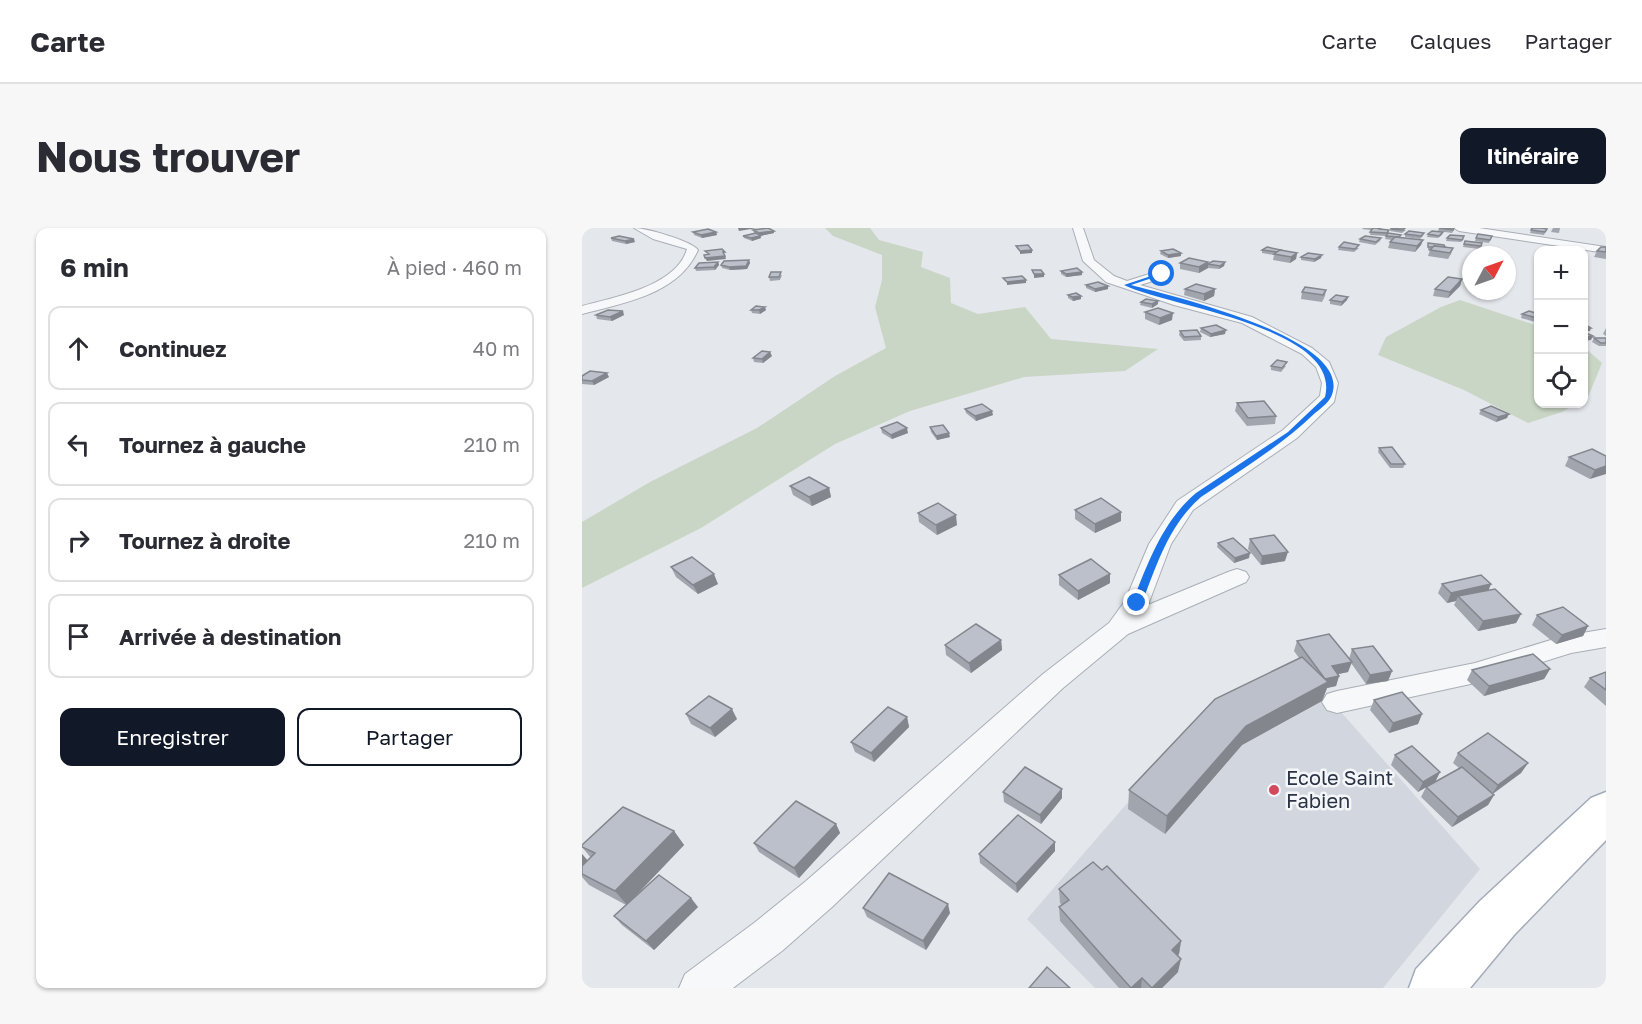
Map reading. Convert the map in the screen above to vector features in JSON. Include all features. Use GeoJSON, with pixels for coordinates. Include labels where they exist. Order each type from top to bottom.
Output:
{"type":"FeatureCollection","features":[{"type":"Feature","properties":{"kind":"main road"},"geometry":{"type":"LineString","coordinates":[[1435,988],[1497,918],[1606,811]]}},
{"type":"Feature","properties":{"kind":"street"},"geometry":{"type":"LineString","coordinates":[[582,310],[660,285],[673,277],[691,260],[693,250],[691,247],[657,237],[639,228]]}},
{"type":"Feature","properties":{"kind":"street"},"geometry":{"type":"LineString","coordinates":[[699,988],[768,937],[819,894],[1029,701],[1118,628],[1137,603],[1160,544],[1185,507],[1199,495],[1290,434],[1328,398],[1330,382],[1323,365],[1307,351],[1247,320],[1126,285],[1106,276],[1089,261],[1078,228]]}},
{"type":"Feature","properties":{"kind":"street"},"geometry":{"type":"LineString","coordinates":[[1459,228],[1606,250]]}},
{"type":"Feature","properties":{"kind":"street"},"geometry":{"type":"LineString","coordinates":[[1126,285],[1162,274]]}},
{"type":"Feature","properties":{"kind":"street"},"geometry":{"type":"LineString","coordinates":[[1118,628],[1237,577]]}},
{"type":"Feature","properties":{"kind":"street"},"geometry":{"type":"LineString","coordinates":[[1337,702],[1452,678],[1594,639],[1606,638]]}},
{"type":"Feature","properties":{"kind":"shaded area","name":"Ecole Saint Fabien"},"geometry":{"type":"Polygon","coordinates":[[[1302,668],[1480,869],[1383,988],[1095,988],[1027,919],[1206,712],[1302,668]]]}},
{"type":"Feature","properties":{"kind":"green space"},"geometry":{"type":"Polygon","coordinates":[[[825,228],[870,228],[879,240],[923,252],[921,267],[950,278],[951,303],[978,314],[1025,307],[1051,339],[1158,349],[1125,371],[1024,377],[910,411],[835,444],[701,528],[582,588],[582,522],[650,482],[757,428],[835,376],[886,348],[875,307],[882,280],[882,255],[833,236],[825,228]]]}},
{"type":"Feature","properties":{"kind":"green space"},"geometry":{"type":"Polygon","coordinates":[[[1460,300],[1534,325],[1534,408],[1569,408],[1528,423],[1464,390],[1378,355],[1386,337],[1441,307],[1460,300]]]}},
{"type":"Feature","properties":{"kind":"green space"},"geometry":{"type":"Polygon","coordinates":[[[1588,351],[1602,363],[1588,397],[1588,351]]]}},
{"type":"Feature","properties":{"kind":"building"},"geometry":{"type":"Polygon","coordinates":[[[768,228],[774,231],[759,233],[753,230],[768,228]]]}},
{"type":"Feature","properties":{"kind":"building"},"geometry":{"type":"Polygon","coordinates":[[[1373,228],[1389,230],[1387,233],[1370,232],[1373,228]]]}},
{"type":"Feature","properties":{"kind":"building"},"geometry":{"type":"Polygon","coordinates":[[[1532,228],[1547,229],[1545,232],[1531,230],[1532,228]]]}},
{"type":"Feature","properties":{"kind":"building"},"geometry":{"type":"Polygon","coordinates":[[[708,229],[716,232],[701,235],[693,232],[708,229]]]}},
{"type":"Feature","properties":{"kind":"building"},"geometry":{"type":"Polygon","coordinates":[[[1409,231],[1424,233],[1421,236],[1405,234],[1409,231]]]}},
{"type":"Feature","properties":{"kind":"building"},"geometry":{"type":"Polygon","coordinates":[[[1432,231],[1443,232],[1439,236],[1428,234],[1432,231]]]}},
{"type":"Feature","properties":{"kind":"building"},"geometry":{"type":"Polygon","coordinates":[[[756,233],[760,236],[751,238],[743,236],[756,233]]]}},
{"type":"Feature","properties":{"kind":"building"},"geometry":{"type":"Polygon","coordinates":[[[1388,233],[1401,235],[1399,237],[1386,236],[1388,233]]]}},
{"type":"Feature","properties":{"kind":"building"},"geometry":{"type":"Polygon","coordinates":[[[1478,234],[1492,236],[1490,240],[1476,238],[1478,234]]]}},
{"type":"Feature","properties":{"kind":"building"},"geometry":{"type":"Polygon","coordinates":[[[1450,235],[1464,236],[1462,240],[1447,238],[1450,235]]]}},
{"type":"Feature","properties":{"kind":"building"},"geometry":{"type":"Polygon","coordinates":[[[619,236],[634,239],[625,241],[611,238],[619,236]]]}},
{"type":"Feature","properties":{"kind":"building"},"geometry":{"type":"Polygon","coordinates":[[[1365,236],[1381,238],[1376,242],[1360,239],[1365,236]]]}},
{"type":"Feature","properties":{"kind":"building"},"geometry":{"type":"Polygon","coordinates":[[[1395,237],[1423,240],[1417,246],[1390,242],[1395,237]]]}},
{"type":"Feature","properties":{"kind":"building"},"geometry":{"type":"Polygon","coordinates":[[[1465,241],[1482,243],[1481,246],[1464,244],[1465,241]]]}},
{"type":"Feature","properties":{"kind":"building"},"geometry":{"type":"Polygon","coordinates":[[[1344,242],[1359,245],[1355,249],[1339,247],[1344,242]]]}},
{"type":"Feature","properties":{"kind":"building"},"geometry":{"type":"Polygon","coordinates":[[[1428,243],[1444,245],[1445,247],[1428,247],[1428,243]]]}},
{"type":"Feature","properties":{"kind":"building"},"geometry":{"type":"Polygon","coordinates":[[[1028,245],[1032,250],[1020,251],[1016,246],[1028,245]]]}},
{"type":"Feature","properties":{"kind":"building"},"geometry":{"type":"Polygon","coordinates":[[[1434,246],[1453,248],[1450,253],[1430,250],[1434,246]]]}},
{"type":"Feature","properties":{"kind":"building"},"geometry":{"type":"Polygon","coordinates":[[[1267,247],[1281,250],[1277,252],[1262,250],[1267,247]]]}},
{"type":"Feature","properties":{"kind":"building"},"geometry":{"type":"Polygon","coordinates":[[[1601,247],[1606,247],[1606,252],[1597,251],[1601,247]]]}},
{"type":"Feature","properties":{"kind":"building"},"geometry":{"type":"Polygon","coordinates":[[[722,249],[725,256],[705,258],[704,255],[709,254],[705,251],[722,249]]]}},
{"type":"Feature","properties":{"kind":"building"},"geometry":{"type":"Polygon","coordinates":[[[1173,249],[1181,253],[1168,255],[1161,251],[1173,249]]]}},
{"type":"Feature","properties":{"kind":"building"},"geometry":{"type":"Polygon","coordinates":[[[1280,250],[1297,253],[1291,257],[1274,254],[1280,250]]]}},
{"type":"Feature","properties":{"kind":"building"},"geometry":{"type":"Polygon","coordinates":[[[1308,253],[1322,255],[1315,259],[1301,257],[1308,253]]]}},
{"type":"Feature","properties":{"kind":"building"},"geometry":{"type":"Polygon","coordinates":[[[1189,258],[1208,262],[1199,267],[1180,263],[1189,258]]]}},
{"type":"Feature","properties":{"kind":"building"},"geometry":{"type":"Polygon","coordinates":[[[749,260],[746,266],[721,265],[724,261],[749,260]]]}},
{"type":"Feature","properties":{"kind":"building"},"geometry":{"type":"Polygon","coordinates":[[[1213,261],[1225,262],[1220,266],[1208,264],[1213,261]]]}},
{"type":"Feature","properties":{"kind":"building"},"geometry":{"type":"Polygon","coordinates":[[[718,262],[714,267],[695,268],[699,263],[718,262]]]}},
{"type":"Feature","properties":{"kind":"building"},"geometry":{"type":"Polygon","coordinates":[[[1077,268],[1082,272],[1066,274],[1061,271],[1077,268]]]}},
{"type":"Feature","properties":{"kind":"building"},"geometry":{"type":"Polygon","coordinates":[[[1032,270],[1041,270],[1044,274],[1034,274],[1032,270]]]}},
{"type":"Feature","properties":{"kind":"building"},"geometry":{"type":"Polygon","coordinates":[[[771,272],[781,272],[779,277],[769,277],[771,272]]]}},
{"type":"Feature","properties":{"kind":"building"},"geometry":{"type":"Polygon","coordinates":[[[1022,276],[1026,280],[1007,282],[1003,278],[1022,276]]]}},
{"type":"Feature","properties":{"kind":"building"},"geometry":{"type":"Polygon","coordinates":[[[1448,277],[1462,279],[1450,292],[1435,289],[1448,277]]]}},
{"type":"Feature","properties":{"kind":"building"},"geometry":{"type":"Polygon","coordinates":[[[1098,282],[1108,286],[1095,289],[1086,285],[1098,282]]]}},
{"type":"Feature","properties":{"kind":"building"},"geometry":{"type":"Polygon","coordinates":[[[1196,284],[1215,289],[1204,294],[1185,289],[1196,284]]]}},
{"type":"Feature","properties":{"kind":"building"},"geometry":{"type":"Polygon","coordinates":[[[1305,287],[1326,290],[1323,295],[1302,292],[1305,287]]]}},
{"type":"Feature","properties":{"kind":"building"},"geometry":{"type":"Polygon","coordinates":[[[1076,293],[1081,296],[1068,295],[1076,293]]]}},
{"type":"Feature","properties":{"kind":"building"},"geometry":{"type":"Polygon","coordinates":[[[1336,295],[1348,297],[1342,302],[1330,300],[1336,295]]]}},
{"type":"Feature","properties":{"kind":"building"},"geometry":{"type":"Polygon","coordinates":[[[1146,299],[1158,301],[1152,304],[1141,302],[1146,299]]]}},
{"type":"Feature","properties":{"kind":"building"},"geometry":{"type":"Polygon","coordinates":[[[756,306],[765,307],[751,310],[756,306]]]}},
{"type":"Feature","properties":{"kind":"building"},"geometry":{"type":"Polygon","coordinates":[[[1158,308],[1173,313],[1160,318],[1145,312],[1158,308]]]}},
{"type":"Feature","properties":{"kind":"building"},"geometry":{"type":"Polygon","coordinates":[[[608,310],[623,311],[610,317],[596,315],[608,310]]]}},
{"type":"Feature","properties":{"kind":"building"},"geometry":{"type":"Polygon","coordinates":[[[1529,311],[1534,312],[1534,317],[1522,314],[1529,311]]]}},
{"type":"Feature","properties":{"kind":"building"},"geometry":{"type":"Polygon","coordinates":[[[1216,325],[1226,330],[1211,334],[1201,328],[1216,325]]]}},
{"type":"Feature","properties":{"kind":"building"},"geometry":{"type":"Polygon","coordinates":[[[1197,330],[1201,336],[1184,337],[1180,331],[1197,330]]]}},
{"type":"Feature","properties":{"kind":"building"},"geometry":{"type":"Polygon","coordinates":[[[1594,338],[1606,338],[1606,343],[1601,343],[1594,338]]]}},
{"type":"Feature","properties":{"kind":"building"},"geometry":{"type":"Polygon","coordinates":[[[762,351],[770,352],[762,359],[753,358],[762,351]]]}},
{"type":"Feature","properties":{"kind":"building"},"geometry":{"type":"Polygon","coordinates":[[[1277,360],[1287,362],[1282,368],[1271,366],[1277,360]]]}},
{"type":"Feature","properties":{"kind":"building"},"geometry":{"type":"Polygon","coordinates":[[[590,371],[607,373],[592,381],[582,380],[582,376],[590,371]]]}},
{"type":"Feature","properties":{"kind":"building"},"geometry":{"type":"Polygon","coordinates":[[[1264,401],[1276,416],[1248,418],[1237,403],[1264,401]]]}},
{"type":"Feature","properties":{"kind":"building"},"geometry":{"type":"Polygon","coordinates":[[[982,404],[992,411],[975,416],[965,409],[982,404]]]}},
{"type":"Feature","properties":{"kind":"building"},"geometry":{"type":"Polygon","coordinates":[[[1491,406],[1509,414],[1498,417],[1481,410],[1491,406]]]}},
{"type":"Feature","properties":{"kind":"building"},"geometry":{"type":"Polygon","coordinates":[[[897,422],[907,428],[891,435],[881,428],[897,422]]]}},
{"type":"Feature","properties":{"kind":"building"},"geometry":{"type":"Polygon","coordinates":[[[943,425],[949,433],[936,436],[930,427],[943,425]]]}},
{"type":"Feature","properties":{"kind":"building"},"geometry":{"type":"Polygon","coordinates":[[[1392,447],[1405,464],[1391,464],[1379,448],[1392,447]]]}},
{"type":"Feature","properties":{"kind":"building"},"geometry":{"type":"Polygon","coordinates":[[[1592,449],[1606,456],[1606,466],[1595,470],[1569,457],[1592,449]]]}},
{"type":"Feature","properties":{"kind":"building"},"geometry":{"type":"Polygon","coordinates":[[[809,477],[829,488],[809,497],[790,486],[809,477]]]}},
{"type":"Feature","properties":{"kind":"building"},"geometry":{"type":"Polygon","coordinates":[[[1101,498],[1121,512],[1095,524],[1075,510],[1101,498]]]}},
{"type":"Feature","properties":{"kind":"building"},"geometry":{"type":"Polygon","coordinates":[[[938,503],[956,515],[936,525],[918,513],[938,503]]]}},
{"type":"Feature","properties":{"kind":"building"},"geometry":{"type":"Polygon","coordinates":[[[1274,535],[1288,552],[1262,556],[1250,539],[1274,535]]]}},
{"type":"Feature","properties":{"kind":"building"},"geometry":{"type":"Polygon","coordinates":[[[1233,538],[1250,553],[1235,558],[1218,543],[1233,538]]]}},
{"type":"Feature","properties":{"kind":"building"},"geometry":{"type":"Polygon","coordinates":[[[692,557],[714,574],[693,585],[671,567],[692,557]]]}},
{"type":"Feature","properties":{"kind":"building"},"geometry":{"type":"Polygon","coordinates":[[[1091,559],[1110,574],[1078,591],[1059,575],[1091,559]]]}},
{"type":"Feature","properties":{"kind":"building"},"geometry":{"type":"Polygon","coordinates":[[[1481,575],[1491,584],[1451,593],[1442,584],[1481,575]]]}},
{"type":"Feature","properties":{"kind":"building"},"geometry":{"type":"Polygon","coordinates":[[[1495,589],[1521,614],[1483,621],[1458,596],[1495,589]]]}},
{"type":"Feature","properties":{"kind":"building"},"geometry":{"type":"Polygon","coordinates":[[[1563,607],[1588,626],[1562,635],[1537,615],[1563,607]]]}},
{"type":"Feature","properties":{"kind":"building"},"geometry":{"type":"Polygon","coordinates":[[[976,624],[1001,640],[969,663],[945,645],[976,624]]]}},
{"type":"Feature","properties":{"kind":"building"},"geometry":{"type":"Polygon","coordinates":[[[1329,634],[1352,662],[1332,666],[1339,676],[1325,679],[1297,641],[1329,634]]]}},
{"type":"Feature","properties":{"kind":"building"},"geometry":{"type":"Polygon","coordinates":[[[1373,646],[1392,671],[1370,675],[1352,649],[1373,646]]]}},
{"type":"Feature","properties":{"kind":"building"},"geometry":{"type":"Polygon","coordinates":[[[1533,654],[1550,669],[1489,686],[1472,670],[1533,654]]]}},
{"type":"Feature","properties":{"kind":"building"},"geometry":{"type":"Polygon","coordinates":[[[1302,657],[1328,682],[1246,726],[1167,816],[1129,790],[1215,699],[1302,657]]]}},
{"type":"Feature","properties":{"kind":"building"},"geometry":{"type":"Polygon","coordinates":[[[1606,672],[1606,690],[1590,678],[1606,672]]]}},
{"type":"Feature","properties":{"kind":"building"},"geometry":{"type":"Polygon","coordinates":[[[1402,692],[1422,714],[1393,723],[1374,700],[1402,692]]]}},
{"type":"Feature","properties":{"kind":"building"},"geometry":{"type":"Polygon","coordinates":[[[709,696],[732,709],[710,728],[686,714],[709,696]]]}},
{"type":"Feature","properties":{"kind":"building"},"geometry":{"type":"Polygon","coordinates":[[[888,707],[907,717],[871,753],[851,742],[888,707]]]}},
{"type":"Feature","properties":{"kind":"building"},"geometry":{"type":"Polygon","coordinates":[[[1488,733],[1528,763],[1498,785],[1458,753],[1488,733]]]}},
{"type":"Feature","properties":{"kind":"building"},"geometry":{"type":"Polygon","coordinates":[[[1412,746],[1440,772],[1423,782],[1395,755],[1412,746]]]}},
{"type":"Feature","properties":{"kind":"building"},"geometry":{"type":"Polygon","coordinates":[[[1025,767],[1062,789],[1040,815],[1003,792],[1025,767]]]}},
{"type":"Feature","properties":{"kind":"building"},"geometry":{"type":"Polygon","coordinates":[[[1462,767],[1494,795],[1458,817],[1426,787],[1462,767]]]}},
{"type":"Feature","properties":{"kind":"building"},"geometry":{"type":"Polygon","coordinates":[[[796,801],[836,824],[794,868],[754,843],[796,801]]]}},
{"type":"Feature","properties":{"kind":"building"},"geometry":{"type":"Polygon","coordinates":[[[623,807],[674,831],[615,891],[582,874],[582,866],[595,853],[582,845],[623,807]]]}},
{"type":"Feature","properties":{"kind":"building"},"geometry":{"type":"Polygon","coordinates":[[[1018,815],[1055,842],[1016,884],[979,854],[1018,815]]]}},
{"type":"Feature","properties":{"kind":"building"},"geometry":{"type":"Polygon","coordinates":[[[1093,862],[1102,870],[1107,866],[1181,941],[1172,950],[1181,959],[1152,988],[1142,978],[1131,988],[1059,907],[1069,900],[1059,889],[1093,862]]]}},
{"type":"Feature","properties":{"kind":"building"},"geometry":{"type":"Polygon","coordinates":[[[889,873],[948,904],[923,941],[863,908],[889,873]]]}},
{"type":"Feature","properties":{"kind":"building"},"geometry":{"type":"Polygon","coordinates":[[[659,875],[691,898],[646,941],[614,916],[659,875]]]}},
{"type":"Feature","properties":{"kind":"building"},"geometry":{"type":"Polygon","coordinates":[[[1047,967],[1070,988],[1029,988],[1047,967]]]}},
{"type":"Feature","properties":{"kind":"place","name":"Ecole Saint Fabien"},"geometry":{"type":"Point","coordinates":[1274,790]}},
{"type":"Feature","properties":{"kind":"route"},"geometry":{"type":"LineString","coordinates":[[1137,603],[1160,544],[1185,507],[1199,495],[1290,434],[1328,398],[1330,390],[1330,382],[1323,365],[1307,351],[1287,339],[1247,320],[1126,285],[1162,274]]}}]}
